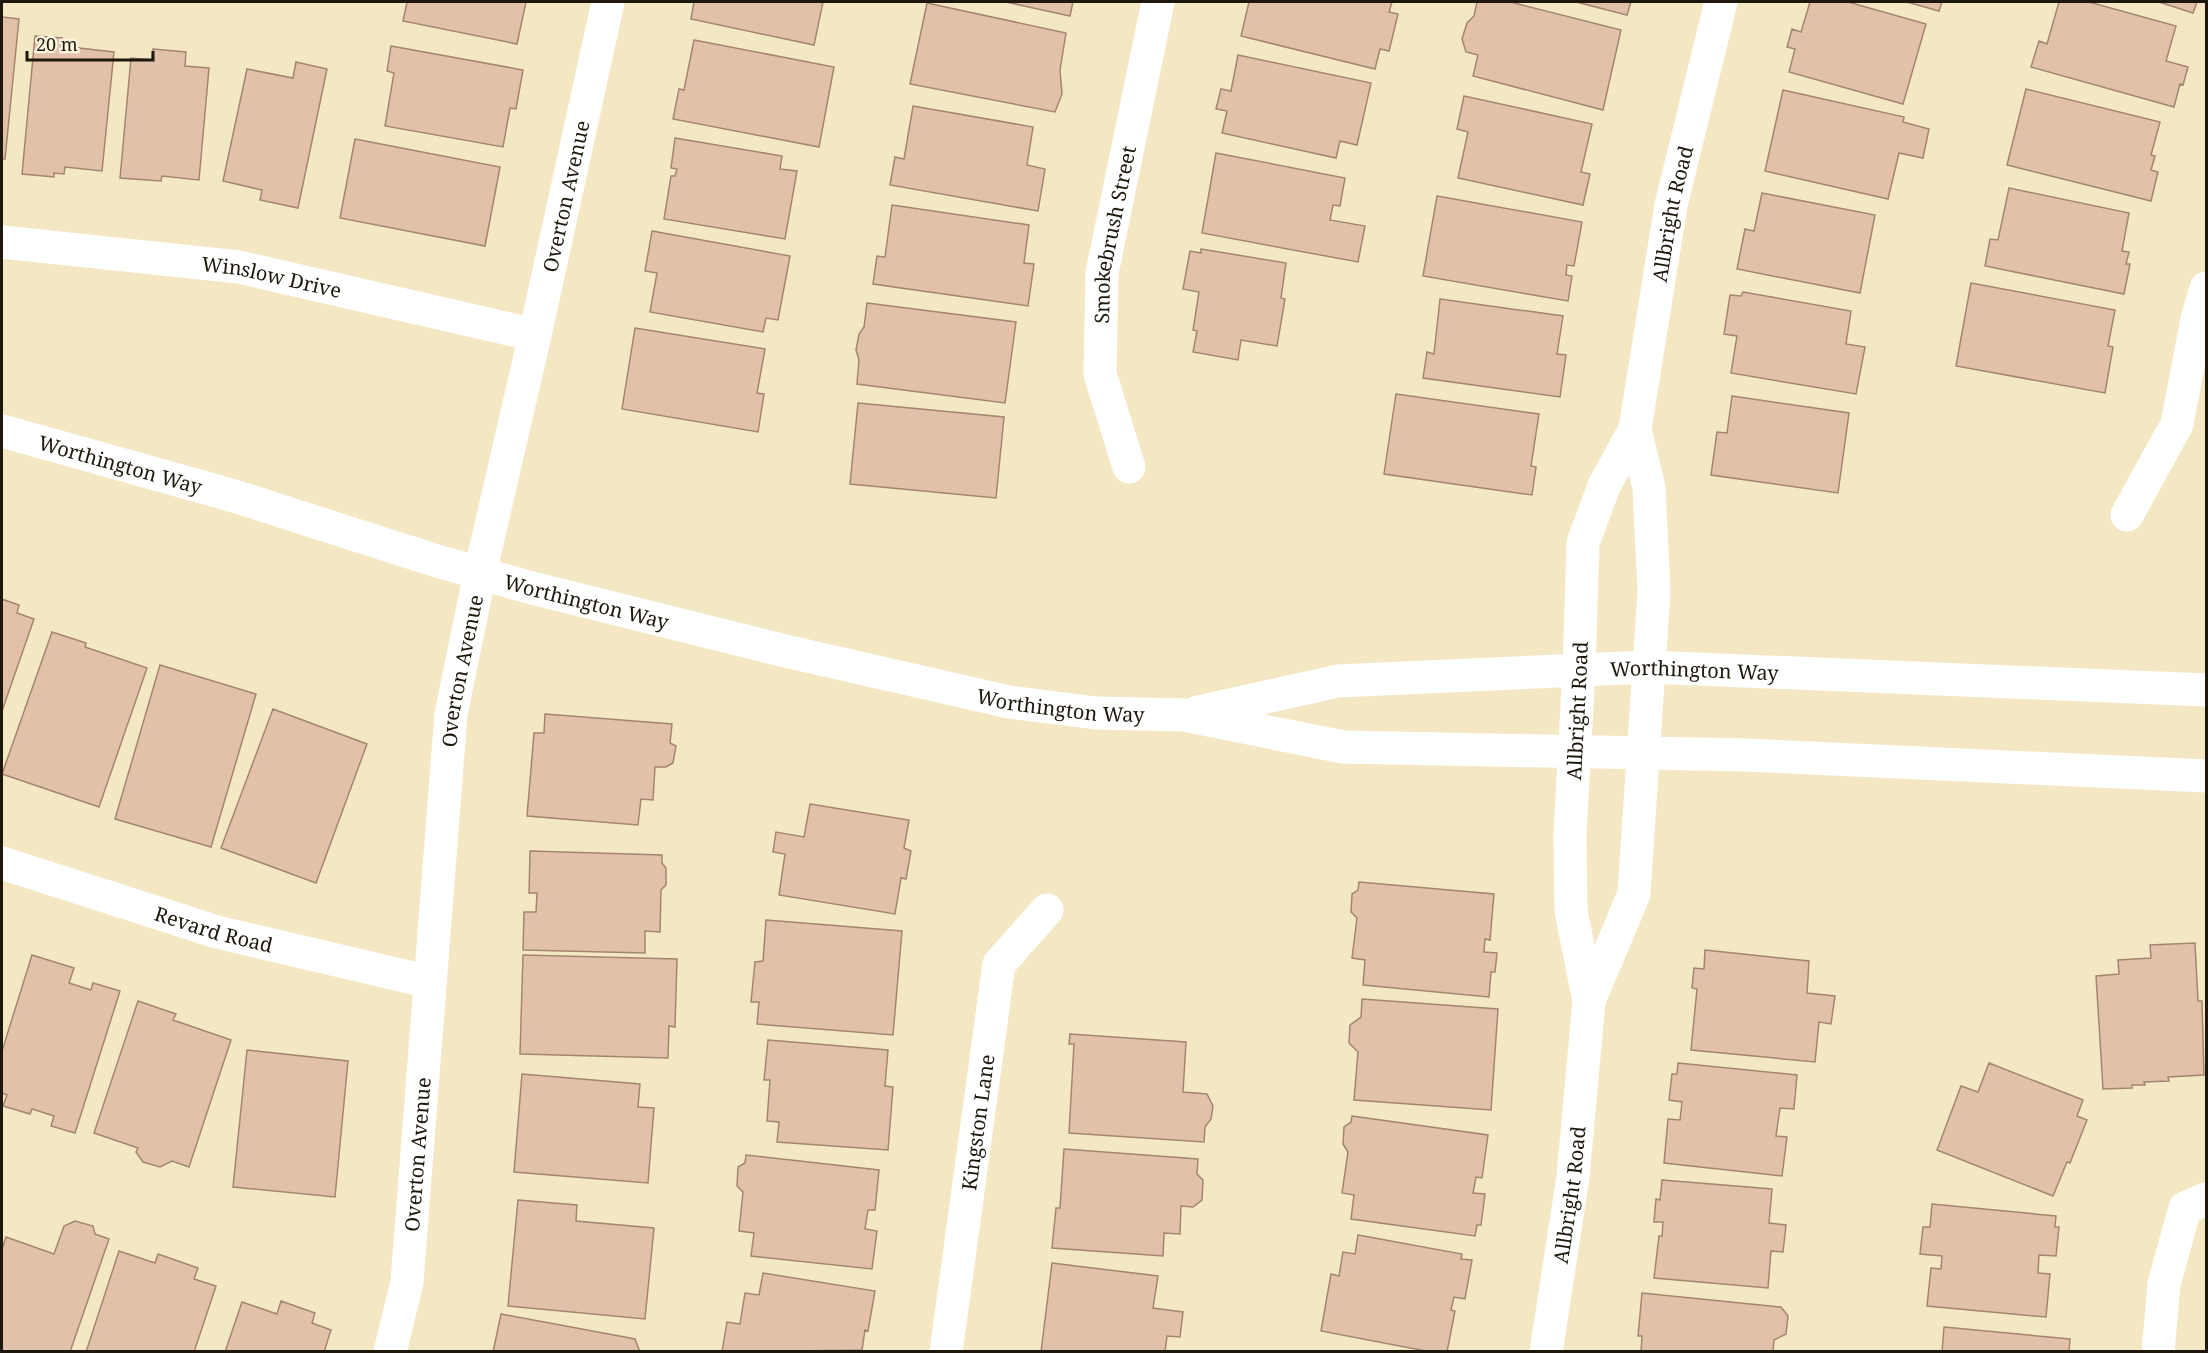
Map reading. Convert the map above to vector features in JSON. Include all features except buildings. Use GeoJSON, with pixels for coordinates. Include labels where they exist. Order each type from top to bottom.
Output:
{"type":"FeatureCollection","features":[{"type":"Feature","properties":{"kind":"street","name":"Overton Avenue"},"geometry":{"type":"LineString","coordinates":[[390,1352],[407,1282],[451,714],[480,573],[536,335],[608,2]]}},
{"type":"Feature","properties":{"kind":"street","name":"Smokebrush Street"},"geometry":{"type":"LineString","coordinates":[[1129,467],[1100,374],[1102,273],[1158,2]]}},
{"type":"Feature","properties":{"kind":"street","name":"Allbright Road"},"geometry":{"type":"LineString","coordinates":[[1546,1352],[1573,1177],[1589,1001],[1571,911],[1570,835],[1583,543],[1604,486],[1635,429],[1671,205],[1721,2]]}},
{"type":"Feature","properties":{"kind":"street","name":"Winslow Drive"},"geometry":{"type":"LineString","coordinates":[[2,242],[238,267],[536,335]]}},
{"type":"Feature","properties":{"kind":"street"},"geometry":{"type":"LineString","coordinates":[[2127,515],[2177,424],[2197,319],[2206,288]]}},
{"type":"Feature","properties":{"kind":"street","name":"Allbright Road"},"geometry":{"type":"LineString","coordinates":[[1589,1001],[1634,894],[1654,591],[1649,488],[1635,429]]}},
{"type":"Feature","properties":{"kind":"street","name":"Worthington Way"},"geometry":{"type":"LineString","coordinates":[[2,431],[234,496],[480,573],[781,650],[1009,702],[1096,713],[1184,715],[1343,747],[1746,755],[2206,776]]}},
{"type":"Feature","properties":{"kind":"street","name":"Worthington Way"},"geometry":{"type":"LineString","coordinates":[[1184,715],[1338,681],[1648,667],[2206,690]]}},
{"type":"Feature","properties":{"kind":"street","name":"Revard Road"},"geometry":{"type":"LineString","coordinates":[[2,862],[217,932],[430,982]]}},
{"type":"Feature","properties":{"kind":"street","name":"Kingston Lane"},"geometry":{"type":"LineString","coordinates":[[946,1352],[999,964],[1047,910]]}},
{"type":"Feature","properties":{"kind":"street"},"geometry":{"type":"LineString","coordinates":[[2158,1352],[2164,1284],[2196,1203]]}}]}
